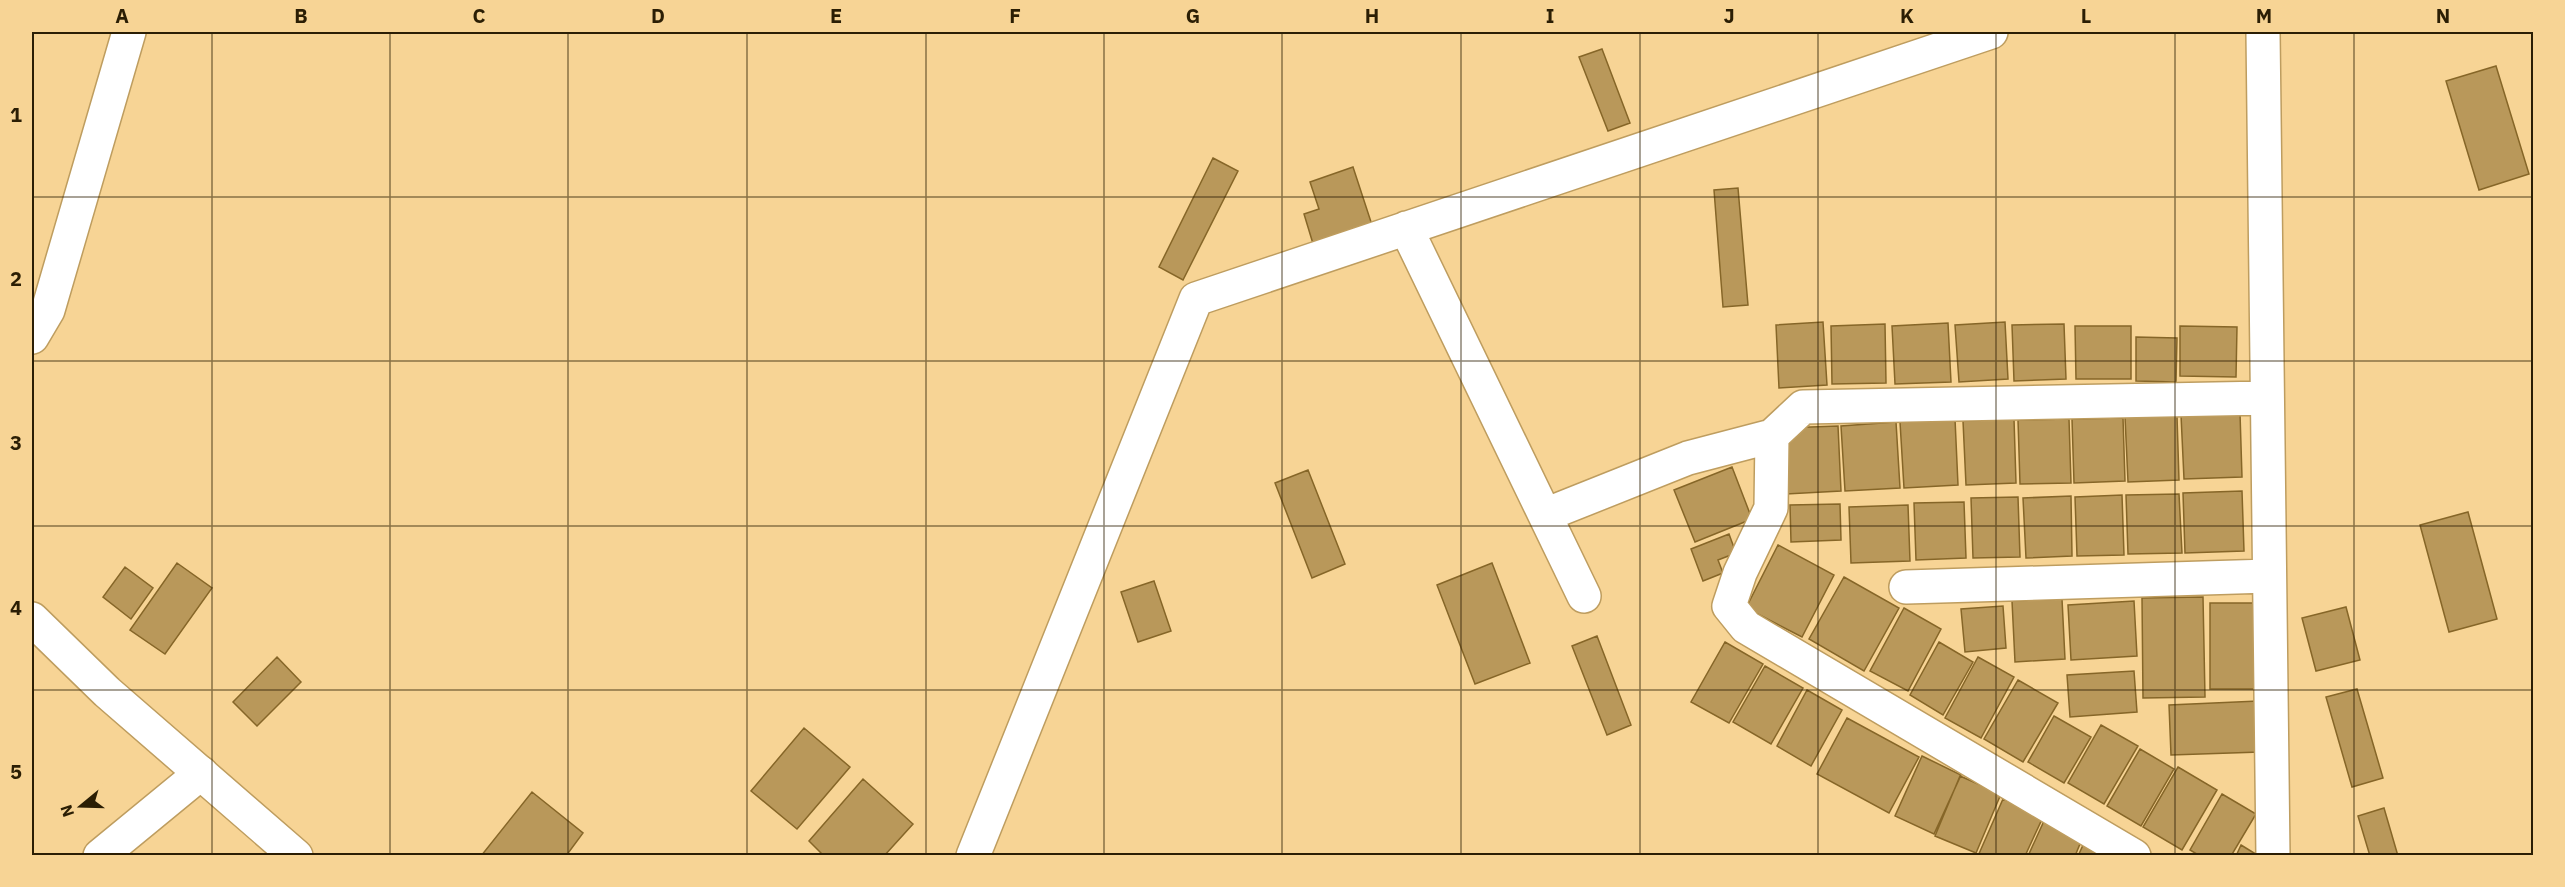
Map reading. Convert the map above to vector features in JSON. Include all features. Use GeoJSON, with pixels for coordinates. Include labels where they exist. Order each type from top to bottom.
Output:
{"type":"FeatureCollection","features":[{"type":"Feature","properties":{"kind":"street"},"geometry":{"type":"LineString","coordinates":[[32,337],[48,310],[129,32]]}},
{"type":"Feature","properties":{"kind":"street"},"geometry":{"type":"LineString","coordinates":[[973,855],[1196,299],[1991,32]]}},
{"type":"Feature","properties":{"kind":"street"},"geometry":{"type":"LineString","coordinates":[[2263,32],[2273,855]]}},
{"type":"Feature","properties":{"kind":"street"},"geometry":{"type":"LineString","coordinates":[[1407,228],[1584,596]]}},
{"type":"Feature","properties":{"kind":"street"},"geometry":{"type":"LineString","coordinates":[[1545,515],[1688,458],[1772,436],[1803,407],[2267,398]]}},
{"type":"Feature","properties":{"kind":"street"},"geometry":{"type":"LineString","coordinates":[[1772,436],[1771,508],[1740,573],[1729,606],[1746,627],[2134,855]]}},
{"type":"Feature","properties":{"kind":"street"},"geometry":{"type":"LineString","coordinates":[[1906,587],[2270,576]]}},
{"type":"Feature","properties":{"kind":"street"},"geometry":{"type":"LineString","coordinates":[[32,619],[107,692],[296,855]]}},
{"type":"Feature","properties":{"kind":"street"},"geometry":{"type":"LineString","coordinates":[[100,855],[201,773]]}},
{"type":"Feature","properties":{"kind":"building"},"geometry":{"type":"Polygon","coordinates":[[[1602,49],[1630,123],[1608,131],[1579,57],[1602,49]]]}},
{"type":"Feature","properties":{"kind":"building"},"geometry":{"type":"Polygon","coordinates":[[[2496,66],[2529,174],[2479,190],[2446,81],[2496,66]]]}},
{"type":"Feature","properties":{"kind":"building"},"geometry":{"type":"Polygon","coordinates":[[[1213,158],[1238,171],[1183,280],[1159,267],[1213,158]]]}},
{"type":"Feature","properties":{"kind":"building"},"geometry":{"type":"Polygon","coordinates":[[[1353,167],[1373,228],[1314,247],[1304,214],[1319,209],[1310,182],[1353,167]]]}},
{"type":"Feature","properties":{"kind":"building"},"geometry":{"type":"Polygon","coordinates":[[[1738,188],[1748,305],[1723,307],[1714,190],[1738,188]]]}},
{"type":"Feature","properties":{"kind":"building"},"geometry":{"type":"Polygon","coordinates":[[[1823,322],[1827,385],[1779,388],[1776,325],[1823,322]]]}},
{"type":"Feature","properties":{"kind":"building"},"geometry":{"type":"Polygon","coordinates":[[[2005,322],[2008,379],[1959,382],[1955,325],[2005,322]]]}},
{"type":"Feature","properties":{"kind":"building"},"geometry":{"type":"Polygon","coordinates":[[[1948,323],[1951,382],[1895,384],[1892,326],[1948,323]]]}},
{"type":"Feature","properties":{"kind":"building"},"geometry":{"type":"Polygon","coordinates":[[[1885,324],[1886,383],[1832,384],[1831,326],[1885,324]]]}},
{"type":"Feature","properties":{"kind":"building"},"geometry":{"type":"Polygon","coordinates":[[[2064,324],[2066,379],[2014,381],[2012,325],[2064,324]]]}},
{"type":"Feature","properties":{"kind":"building"},"geometry":{"type":"Polygon","coordinates":[[[2075,326],[2131,326],[2131,379],[2076,379],[2075,326]]]}},
{"type":"Feature","properties":{"kind":"building"},"geometry":{"type":"Polygon","coordinates":[[[2180,326],[2237,327],[2236,377],[2180,376],[2180,326]]]}},
{"type":"Feature","properties":{"kind":"building"},"geometry":{"type":"Polygon","coordinates":[[[2136,337],[2177,338],[2176,382],[2136,381],[2136,337]]]}},
{"type":"Feature","properties":{"kind":"building"},"geometry":{"type":"Polygon","coordinates":[[[2240,413],[2242,477],[2184,479],[2181,415],[2240,413]]]}},
{"type":"Feature","properties":{"kind":"building"},"geometry":{"type":"Polygon","coordinates":[[[2177,416],[2179,480],[2128,482],[2125,417],[2177,416]]]}},
{"type":"Feature","properties":{"kind":"building"},"geometry":{"type":"Polygon","coordinates":[[[2123,418],[2125,481],[2074,483],[2072,419],[2123,418]]]}},
{"type":"Feature","properties":{"kind":"building"},"geometry":{"type":"Polygon","coordinates":[[[1955,419],[1958,485],[1904,488],[1900,422],[1955,419]]]}},
{"type":"Feature","properties":{"kind":"building"},"geometry":{"type":"Polygon","coordinates":[[[2014,419],[2016,483],[1966,485],[1963,421],[2014,419]]]}},
{"type":"Feature","properties":{"kind":"building"},"geometry":{"type":"Polygon","coordinates":[[[2069,419],[2071,483],[2020,484],[2018,420],[2069,419]]]}},
{"type":"Feature","properties":{"kind":"building"},"geometry":{"type":"Polygon","coordinates":[[[1896,422],[1900,488],[1845,491],[1841,426],[1896,422]]]}},
{"type":"Feature","properties":{"kind":"building"},"geometry":{"type":"Polygon","coordinates":[[[1838,426],[1841,491],[1786,494],[1783,428],[1838,426]]]}},
{"type":"Feature","properties":{"kind":"building"},"geometry":{"type":"Polygon","coordinates":[[[1732,467],[1752,519],[1695,542],[1674,490],[1732,467]]]}},
{"type":"Feature","properties":{"kind":"building"},"geometry":{"type":"Polygon","coordinates":[[[1308,470],[1345,564],[1312,578],[1275,483],[1308,470]]]}},
{"type":"Feature","properties":{"kind":"building"},"geometry":{"type":"Polygon","coordinates":[[[2242,491],[2244,551],[2185,553],[2183,493],[2242,491]]]}},
{"type":"Feature","properties":{"kind":"building"},"geometry":{"type":"Polygon","coordinates":[[[2179,494],[2182,553],[2128,554],[2126,495],[2179,494]]]}},
{"type":"Feature","properties":{"kind":"building"},"geometry":{"type":"Polygon","coordinates":[[[2122,495],[2124,555],[2077,556],[2075,497],[2122,495]]]}},
{"type":"Feature","properties":{"kind":"building"},"geometry":{"type":"Polygon","coordinates":[[[2071,496],[2072,556],[2026,558],[2023,498],[2071,496]]]}},
{"type":"Feature","properties":{"kind":"building"},"geometry":{"type":"Polygon","coordinates":[[[2018,497],[2020,557],[1973,558],[1971,498],[2018,497]]]}},
{"type":"Feature","properties":{"kind":"building"},"geometry":{"type":"Polygon","coordinates":[[[1964,502],[1966,558],[1916,560],[1914,503],[1964,502]]]}},
{"type":"Feature","properties":{"kind":"building"},"geometry":{"type":"Polygon","coordinates":[[[1840,504],[1841,540],[1791,542],[1790,505],[1840,504]]]}},
{"type":"Feature","properties":{"kind":"building"},"geometry":{"type":"Polygon","coordinates":[[[1908,505],[1910,561],[1851,563],[1849,507],[1908,505]]]}},
{"type":"Feature","properties":{"kind":"building"},"geometry":{"type":"Polygon","coordinates":[[[2468,512],[2497,619],[2449,632],[2420,525],[2468,512]]]}},
{"type":"Feature","properties":{"kind":"building"},"geometry":{"type":"Polygon","coordinates":[[[1729,534],[1736,553],[1718,560],[1723,573],[1703,581],[1691,549],[1729,534]]]}},
{"type":"Feature","properties":{"kind":"building"},"geometry":{"type":"Polygon","coordinates":[[[1778,545],[1834,575],[1802,637],[1746,608],[1778,545]]]}},
{"type":"Feature","properties":{"kind":"building"},"geometry":{"type":"Polygon","coordinates":[[[177,563],[212,588],[165,654],[130,630],[177,563]]]}},
{"type":"Feature","properties":{"kind":"building"},"geometry":{"type":"Polygon","coordinates":[[[1492,563],[1530,663],[1475,684],[1437,585],[1492,563]]]}},
{"type":"Feature","properties":{"kind":"building"},"geometry":{"type":"Polygon","coordinates":[[[125,567],[153,588],[131,619],[103,597],[125,567]]]}},
{"type":"Feature","properties":{"kind":"building"},"geometry":{"type":"Polygon","coordinates":[[[1844,577],[1899,608],[1864,671],[1809,639],[1844,577]]]}},
{"type":"Feature","properties":{"kind":"building"},"geometry":{"type":"Polygon","coordinates":[[[1154,581],[1171,631],[1138,642],[1121,592],[1154,581]]]}},
{"type":"Feature","properties":{"kind":"building"},"geometry":{"type":"Polygon","coordinates":[[[2203,597],[2205,697],[2143,698],[2142,598],[2203,597]]]}},
{"type":"Feature","properties":{"kind":"building"},"geometry":{"type":"Polygon","coordinates":[[[2062,599],[2065,659],[2015,662],[2012,601],[2062,599]]]}},
{"type":"Feature","properties":{"kind":"building"},"geometry":{"type":"Polygon","coordinates":[[[2134,601],[2137,656],[2071,660],[2068,605],[2134,601]]]}},
{"type":"Feature","properties":{"kind":"building"},"geometry":{"type":"Polygon","coordinates":[[[2210,603],[2256,603],[2256,689],[2210,689],[2210,603]]]}},
{"type":"Feature","properties":{"kind":"building"},"geometry":{"type":"Polygon","coordinates":[[[2003,606],[2006,648],[1965,652],[1961,609],[2003,606]]]}},
{"type":"Feature","properties":{"kind":"building"},"geometry":{"type":"Polygon","coordinates":[[[2346,607],[2360,660],[2316,671],[2302,618],[2346,607]]]}},
{"type":"Feature","properties":{"kind":"building"},"geometry":{"type":"Polygon","coordinates":[[[1904,608],[1941,629],[1908,691],[1870,671],[1904,608]]]}},
{"type":"Feature","properties":{"kind":"building"},"geometry":{"type":"Polygon","coordinates":[[[1597,636],[1631,725],[1607,735],[1572,646],[1597,636]]]}},
{"type":"Feature","properties":{"kind":"building"},"geometry":{"type":"Polygon","coordinates":[[[1725,642],[1763,664],[1729,723],[1691,702],[1725,642]]]}},
{"type":"Feature","properties":{"kind":"building"},"geometry":{"type":"Polygon","coordinates":[[[1939,642],[1973,662],[1943,715],[1910,695],[1939,642]]]}},
{"type":"Feature","properties":{"kind":"building"},"geometry":{"type":"Polygon","coordinates":[[[277,657],[301,682],[257,726],[233,702],[277,657]]]}},
{"type":"Feature","properties":{"kind":"building"},"geometry":{"type":"Polygon","coordinates":[[[1978,657],[2014,677],[1981,738],[1945,718],[1978,657]]]}},
{"type":"Feature","properties":{"kind":"building"},"geometry":{"type":"Polygon","coordinates":[[[1765,666],[1803,688],[1771,744],[1733,722],[1765,666]]]}},
{"type":"Feature","properties":{"kind":"building"},"geometry":{"type":"Polygon","coordinates":[[[2134,671],[2137,712],[2070,717],[2067,675],[2134,671]]]}},
{"type":"Feature","properties":{"kind":"building"},"geometry":{"type":"Polygon","coordinates":[[[2018,680],[2058,703],[2023,762],[1984,739],[2018,680]]]}},
{"type":"Feature","properties":{"kind":"building"},"geometry":{"type":"Polygon","coordinates":[[[2357,689],[2383,778],[2352,787],[2326,697],[2357,689]]]}},
{"type":"Feature","properties":{"kind":"building"},"geometry":{"type":"Polygon","coordinates":[[[1807,690],[1842,710],[1811,766],[1777,746],[1807,690]]]}},
{"type":"Feature","properties":{"kind":"building"},"geometry":{"type":"Polygon","coordinates":[[[2258,701],[2260,752],[2171,755],[2169,705],[2258,701]]]}},
{"type":"Feature","properties":{"kind":"building"},"geometry":{"type":"Polygon","coordinates":[[[2054,716],[2091,737],[2064,783],[2028,762],[2054,716]]]}},
{"type":"Feature","properties":{"kind":"building"},"geometry":{"type":"Polygon","coordinates":[[[1847,718],[1919,757],[1889,813],[1817,774],[1847,718]]]}},
{"type":"Feature","properties":{"kind":"building"},"geometry":{"type":"Polygon","coordinates":[[[2101,725],[2138,746],[2104,804],[2068,783],[2101,725]]]}},
{"type":"Feature","properties":{"kind":"building"},"geometry":{"type":"Polygon","coordinates":[[[804,728],[850,767],[797,829],[751,791],[804,728]]]}},
{"type":"Feature","properties":{"kind":"building"},"geometry":{"type":"Polygon","coordinates":[[[2140,749],[2174,769],[2141,826],[2107,806],[2140,749]]]}},
{"type":"Feature","properties":{"kind":"building"},"geometry":{"type":"Polygon","coordinates":[[[1922,756],[1961,775],[1934,834],[1895,816],[1922,756]]]}},
{"type":"Feature","properties":{"kind":"building"},"geometry":{"type":"Polygon","coordinates":[[[2178,767],[2217,790],[2182,850],[2143,827],[2178,767]]]}},
{"type":"Feature","properties":{"kind":"building"},"geometry":{"type":"Polygon","coordinates":[[[1960,776],[2001,794],[1976,853],[1935,836],[1960,776]]]}},
{"type":"Feature","properties":{"kind":"building"},"geometry":{"type":"Polygon","coordinates":[[[863,779],[913,824],[884,856],[824,856],[809,841],[863,779]]]}},
{"type":"Feature","properties":{"kind":"building"},"geometry":{"type":"Polygon","coordinates":[[[532,792],[583,833],[566,856],[481,856],[532,792]]]}},
{"type":"Feature","properties":{"kind":"building"},"geometry":{"type":"Polygon","coordinates":[[[2222,794],[2256,814],[2231,856],[2200,856],[2190,850],[2222,794]]]}},
{"type":"Feature","properties":{"kind":"building"},"geometry":{"type":"Polygon","coordinates":[[[2003,799],[2043,817],[2025,856],[1978,856],[2003,799]]]}},
{"type":"Feature","properties":{"kind":"building"},"geometry":{"type":"Polygon","coordinates":[[[2384,808],[2398,856],[2370,856],[2358,816],[2384,808]]]}},
{"type":"Feature","properties":{"kind":"building"},"geometry":{"type":"Polygon","coordinates":[[[2044,821],[2082,839],[2075,856],[2028,856],[2044,821]]]}},
{"type":"Feature","properties":{"kind":"building"},"geometry":{"type":"Polygon","coordinates":[[[2084,843],[2109,856],[2078,856],[2084,843]]]}},
{"type":"Feature","properties":{"kind":"building"},"geometry":{"type":"Polygon","coordinates":[[[2241,845],[2259,856],[2236,856],[2241,845]]]}}]}
